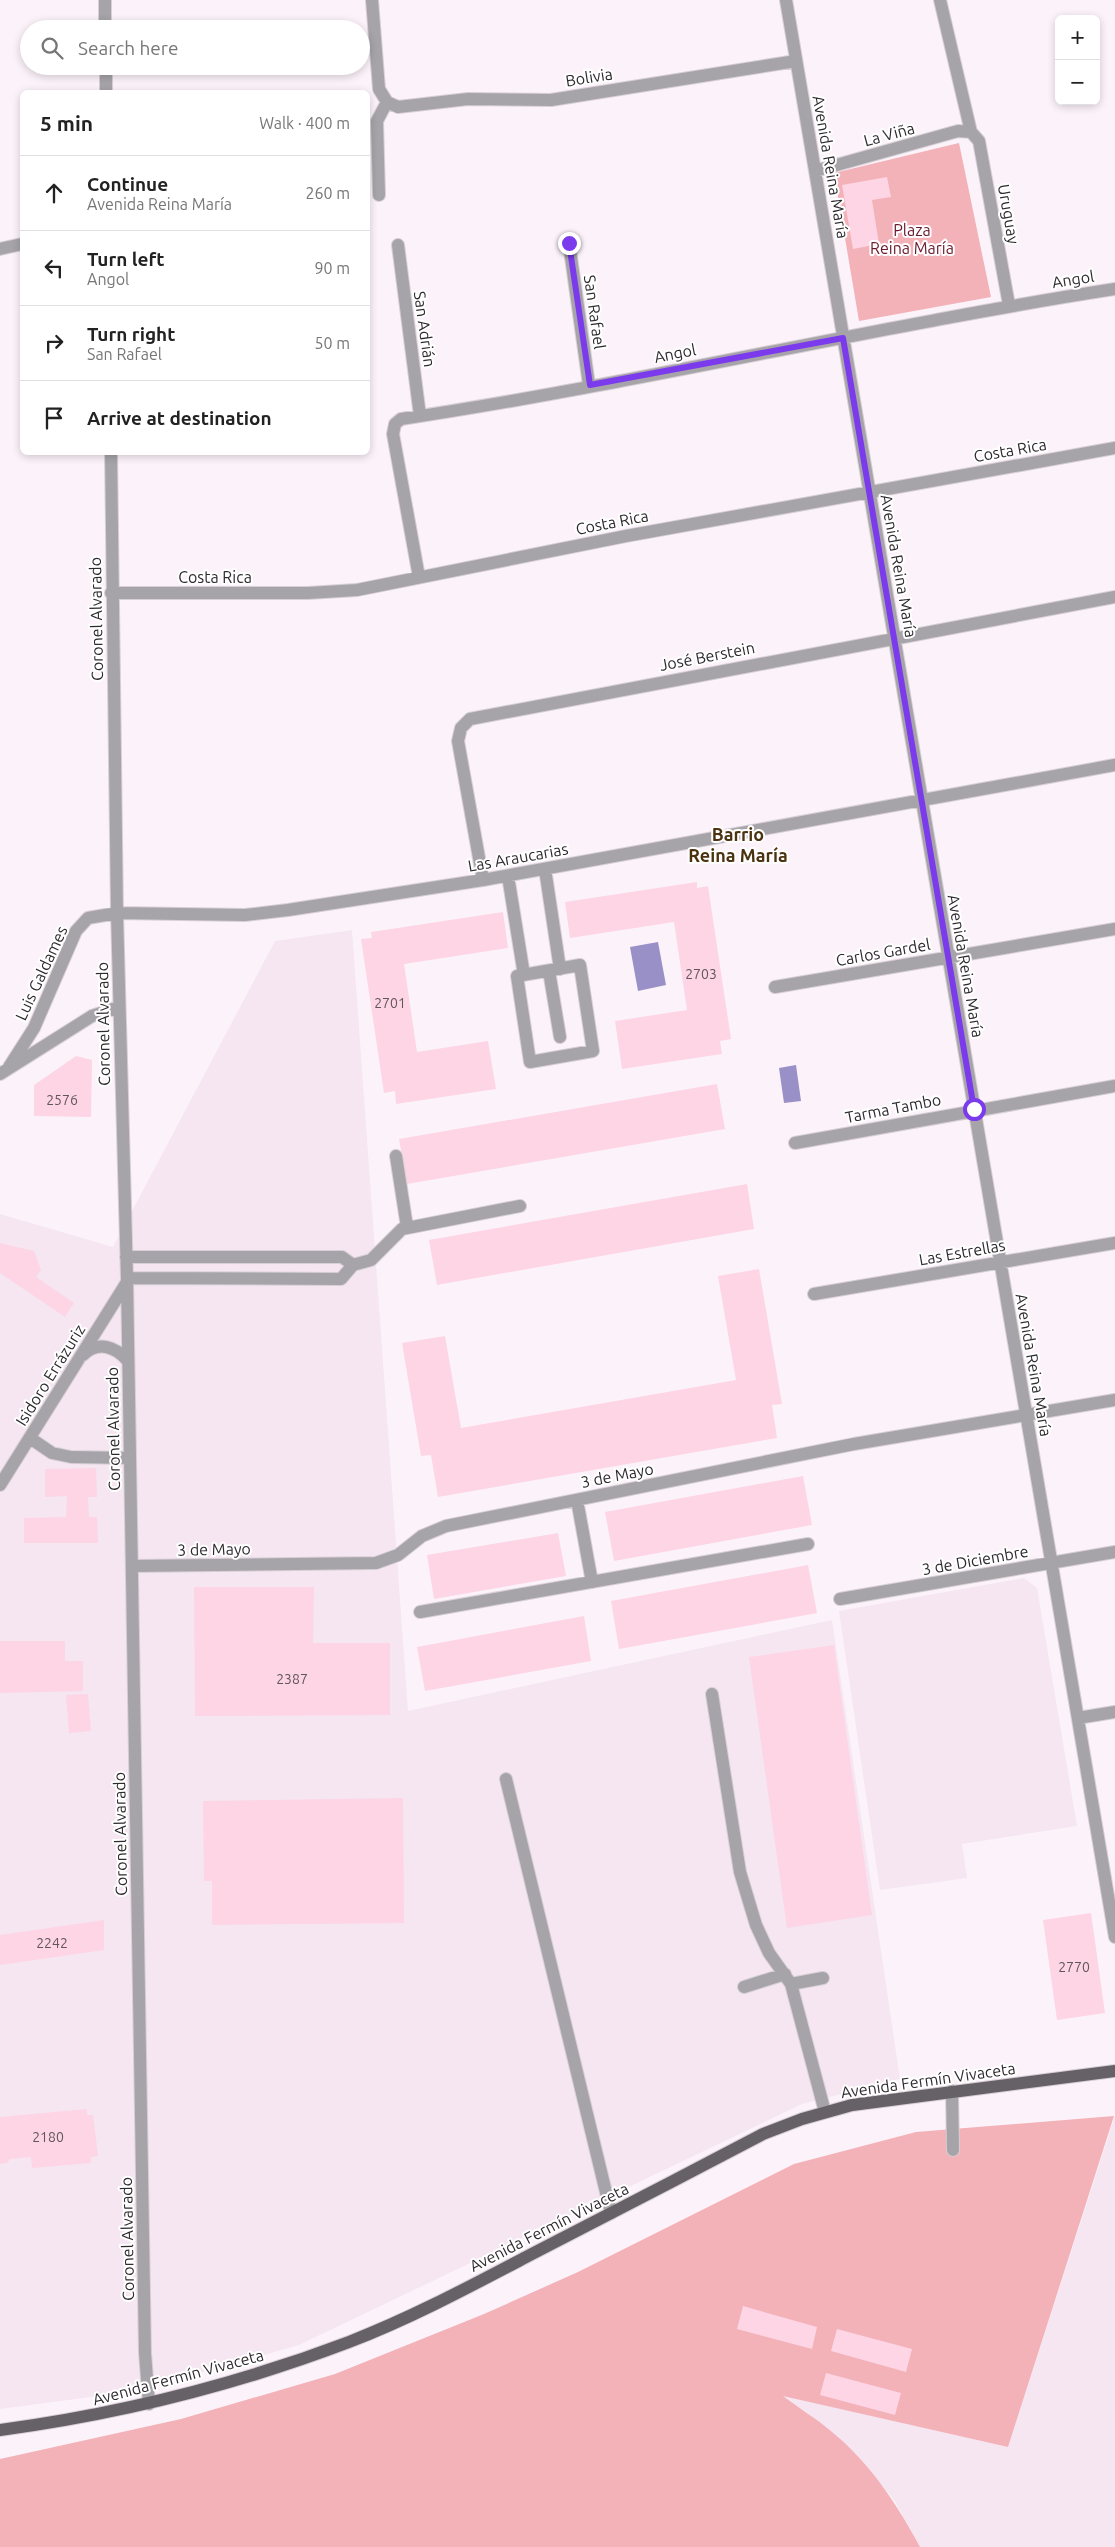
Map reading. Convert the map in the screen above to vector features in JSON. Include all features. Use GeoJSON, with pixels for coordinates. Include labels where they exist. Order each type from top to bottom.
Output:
{"type":"FeatureCollection","features":[{"type":"Feature","properties":{"kind":"main road","name":"Avenida Fermín Vivaceta"},"geometry":{"type":"LineString","coordinates":[[0,2430],[56,2423],[149,2404],[250,2376],[350,2342],[438,2303],[763,2134],[784,2125],[825,2112],[878,2101],[1115,2070]]}},
{"type":"Feature","properties":{"kind":"street"},"geometry":{"type":"LineString","coordinates":[[104,0],[105,20]]}},
{"type":"Feature","properties":{"kind":"street"},"geometry":{"type":"LineString","coordinates":[[372,0],[379,89],[387,102],[378,122],[379,195]]}},
{"type":"Feature","properties":{"kind":"street","name":"Avenida Reina María"},"geometry":{"type":"LineString","coordinates":[[786,0],[1115,1937]]}},
{"type":"Feature","properties":{"kind":"street","name":"Uruguay"},"geometry":{"type":"LineString","coordinates":[[940,0],[971,132],[979,142],[1009,305]]}},
{"type":"Feature","properties":{"kind":"street","name":"Bolivia"},"geometry":{"type":"LineString","coordinates":[[387,102],[398,107],[468,99],[551,100],[796,61]]}},
{"type":"Feature","properties":{"kind":"street"},"geometry":{"type":"LineString","coordinates":[[106,75],[106,90]]}},
{"type":"Feature","properties":{"kind":"street","name":"La Viña"},"geometry":{"type":"LineString","coordinates":[[815,171],[958,131],[971,132]]}},
{"type":"Feature","properties":{"kind":"street","name":"San Rafael"},"geometry":{"type":"LineString","coordinates":[[569,243],[590,385]]}},
{"type":"Feature","properties":{"kind":"street"},"geometry":{"type":"LineString","coordinates":[[0,249],[20,244]]}},
{"type":"Feature","properties":{"kind":"street","name":"San Adrián"},"geometry":{"type":"LineString","coordinates":[[398,245],[420,416]]}},
{"type":"Feature","properties":{"kind":"street","name":"Angol"},"geometry":{"type":"LineString","coordinates":[[420,577],[393,429],[401,419],[843,338],[1009,305],[1115,289]]}},
{"type":"Feature","properties":{"kind":"street","name":"Costa Rica"},"geometry":{"type":"LineString","coordinates":[[111,593],[324,593],[357,590],[626,536],[1115,448]]}},
{"type":"Feature","properties":{"kind":"street","name":"Coronel Alvarado"},"geometry":{"type":"LineString","coordinates":[[111,455],[111,593],[117,913],[127,1280],[145,2343],[149,2404]]}},
{"type":"Feature","properties":{"kind":"street","name":"José Berstein"},"geometry":{"type":"LineString","coordinates":[[483,880],[458,741],[461,728],[470,719],[894,637],[1115,597]]}},
{"type":"Feature","properties":{"kind":"street","name":"Las Araucarias"},"geometry":{"type":"LineString","coordinates":[[117,913],[224,915],[266,913],[508,876],[1115,765]]}},
{"type":"Feature","properties":{"kind":"street"},"geometry":{"type":"LineString","coordinates":[[545,869],[560,1037]]}},
{"type":"Feature","properties":{"kind":"street"},"geometry":{"type":"LineString","coordinates":[[508,876],[524,975]]}},
{"type":"Feature","properties":{"kind":"street","name":"Luis Galdames"},"geometry":{"type":"LineString","coordinates":[[5,1070],[34,1028],[76,931],[88,918],[117,913]]}},
{"type":"Feature","properties":{"kind":"street","name":"Carlos Gardel"},"geometry":{"type":"LineString","coordinates":[[775,987],[1115,929]]}},
{"type":"Feature","properties":{"kind":"street"},"geometry":{"type":"LineString","coordinates":[[580,966],[593,1051],[530,1062],[517,976],[524,975],[580,966]]}},
{"type":"Feature","properties":{"kind":"street","name":"Luis Galdames"},"geometry":{"type":"LineString","coordinates":[[5,1070],[92,1016],[119,1007]]}},
{"type":"Feature","properties":{"kind":"street","name":"Tarma Tambo"},"geometry":{"type":"LineString","coordinates":[[795,1143],[974,1109],[1115,1086]]}},
{"type":"Feature","properties":{"kind":"street"},"geometry":{"type":"LineString","coordinates":[[396,1156],[407,1227]]}},
{"type":"Feature","properties":{"kind":"street"},"geometry":{"type":"LineString","coordinates":[[127,1280],[341,1279],[353,1265],[371,1260],[402,1229],[520,1206]]}},
{"type":"Feature","properties":{"kind":"street","name":"Las Estrellas"},"geometry":{"type":"LineString","coordinates":[[814,1294],[1115,1242]]}},
{"type":"Feature","properties":{"kind":"street"},"geometry":{"type":"LineString","coordinates":[[126,1258],[342,1257],[353,1265]]}},
{"type":"Feature","properties":{"kind":"street","name":"Isidoro Errázuriz"},"geometry":{"type":"LineString","coordinates":[[0,1485],[82,1356],[127,1280]]}},
{"type":"Feature","properties":{"kind":"street"},"geometry":{"type":"LineString","coordinates":[[82,1356],[94,1348],[104,1346],[118,1350],[128,1361]]}},
{"type":"Feature","properties":{"kind":"street","name":"3 de Mayo"},"geometry":{"type":"LineString","coordinates":[[132,1566],[376,1563],[398,1555],[422,1536],[446,1526],[854,1444],[1115,1400]]}},
{"type":"Feature","properties":{"kind":"street"},"geometry":{"type":"LineString","coordinates":[[30,1438],[52,1453],[71,1457],[130,1458]]}},
{"type":"Feature","properties":{"kind":"street"},"geometry":{"type":"LineString","coordinates":[[577,1500],[592,1582]]}},
{"type":"Feature","properties":{"kind":"street"},"geometry":{"type":"LineString","coordinates":[[420,1612],[808,1544]]}},
{"type":"Feature","properties":{"kind":"street","name":"3 de Diciembre"},"geometry":{"type":"LineString","coordinates":[[840,1599],[1115,1552]]}},
{"type":"Feature","properties":{"kind":"street"},"geometry":{"type":"LineString","coordinates":[[712,1694],[740,1872],[756,1925],[769,1952],[788,1979],[825,2112]]}},
{"type":"Feature","properties":{"kind":"street"},"geometry":{"type":"LineString","coordinates":[[1078,1718],[1115,1712]]}},
{"type":"Feature","properties":{"kind":"street"},"geometry":{"type":"LineString","coordinates":[[506,1779],[611,2213]]}},
{"type":"Feature","properties":{"kind":"street"},"geometry":{"type":"LineString","coordinates":[[744,1986],[788,1979],[823,1978]]}},
{"type":"Feature","properties":{"kind":"street"},"geometry":{"type":"LineString","coordinates":[[952,2091],[953,2150]]}},
{"type":"Feature","properties":{"kind":"shaded area"},"geometry":{"type":"Polygon","coordinates":[[[352,930],[408,1711],[832,1620],[900,2079],[802,2104],[299,2345],[136,2391],[0,2409],[0,1214],[113,1247],[275,941],[352,930]]]}},
{"type":"Feature","properties":{"kind":"shaded area"},"geometry":{"type":"Polygon","coordinates":[[[658,942],[666,985],[638,991],[630,947],[658,942]]]}},
{"type":"Feature","properties":{"kind":"shaded area"},"geometry":{"type":"Polygon","coordinates":[[[796,1065],[801,1101],[784,1103],[779,1068],[796,1065]]]}},
{"type":"Feature","properties":{"kind":"shaded area"},"geometry":{"type":"Polygon","coordinates":[[[1024,1578],[1037,1588],[1077,1826],[962,1844],[967,1878],[880,1890],[839,1611],[1024,1578]]]}},
{"type":"Feature","properties":{"kind":"shaded area"},"geometry":{"type":"Polygon","coordinates":[[[1115,2116],[1115,2547],[920,2547],[894,2500],[857,2455],[808,2413],[781,2395],[1008,2447],[1115,2116]]]}},
{"type":"Feature","properties":{"kind":"green space","name":"Plaza Reina María"},"geometry":{"type":"Polygon","coordinates":[[[959,143],[991,297],[859,321],[834,173],[959,143]]]}},
{"type":"Feature","properties":{"kind":"green space"},"geometry":{"type":"Polygon","coordinates":[[[1114,2116],[1008,2447],[783,2396],[826,2427],[859,2457],[882,2485],[920,2547],[0,2547],[0,2459],[181,2419],[335,2374],[484,2314],[578,2272],[794,2164],[916,2132],[1114,2116]]]}},
{"type":"Feature","properties":{"kind":"building"},"geometry":{"type":"Polygon","coordinates":[[[887,177],[891,197],[872,200],[879,244],[853,249],[842,185],[887,177]]]}},
{"type":"Feature","properties":{"kind":"building"},"geometry":{"type":"Polygon","coordinates":[[[697,882],[697,888],[708,886],[731,1039],[720,1041],[722,1054],[622,1069],[615,1021],[687,1010],[674,922],[570,938],[565,902],[697,882]]]}},
{"type":"Feature","properties":{"kind":"building"},"geometry":{"type":"Polygon","coordinates":[[[503,912],[508,948],[404,964],[417,1052],[488,1041],[496,1089],[396,1104],[395,1091],[384,1093],[361,939],[372,938],[371,932],[503,912]]]}},
{"type":"Feature","properties":{"kind":"building"},"geometry":{"type":"Polygon","coordinates":[[[76,1056],[92,1060],[91,1117],[34,1116],[34,1085],[76,1056]]]}},
{"type":"Feature","properties":{"kind":"building"},"geometry":{"type":"Polygon","coordinates":[[[717,1084],[725,1129],[407,1184],[399,1139],[717,1084]]]}},
{"type":"Feature","properties":{"kind":"building"},"geometry":{"type":"Polygon","coordinates":[[[747,1184],[754,1229],[437,1285],[429,1240],[747,1184]]]}},
{"type":"Feature","properties":{"kind":"building"},"geometry":{"type":"Polygon","coordinates":[[[0,1243],[34,1251],[41,1270],[36,1277],[74,1303],[65,1317],[0,1273],[0,1243]]]}},
{"type":"Feature","properties":{"kind":"building"},"geometry":{"type":"Polygon","coordinates":[[[759,1269],[782,1404],[772,1405],[777,1438],[438,1497],[431,1455],[421,1456],[402,1343],[445,1336],[461,1428],[736,1380],[718,1276],[759,1269]]]}},
{"type":"Feature","properties":{"kind":"building"},"geometry":{"type":"Polygon","coordinates":[[[96,1468],[97,1497],[88,1497],[89,1517],[97,1517],[98,1543],[24,1543],[24,1518],[66,1517],[67,1496],[45,1497],[45,1469],[96,1468]]]}},
{"type":"Feature","properties":{"kind":"building"},"geometry":{"type":"Polygon","coordinates":[[[803,1476],[812,1525],[614,1561],[605,1512],[803,1476]]]}},
{"type":"Feature","properties":{"kind":"building"},"geometry":{"type":"Polygon","coordinates":[[[558,1533],[566,1576],[434,1599],[427,1555],[558,1533]]]}},
{"type":"Feature","properties":{"kind":"building"},"geometry":{"type":"Polygon","coordinates":[[[808,1565],[817,1613],[619,1649],[611,1601],[808,1565]]]}},
{"type":"Feature","properties":{"kind":"building"},"geometry":{"type":"Polygon","coordinates":[[[194,1587],[314,1587],[313,1643],[390,1643],[390,1715],[195,1716],[194,1587]]]}},
{"type":"Feature","properties":{"kind":"building"},"geometry":{"type":"Polygon","coordinates":[[[584,1616],[591,1661],[425,1691],[417,1647],[584,1616]]]}},
{"type":"Feature","properties":{"kind":"building"},"geometry":{"type":"Polygon","coordinates":[[[0,1641],[65,1641],[65,1661],[83,1661],[83,1691],[0,1693],[0,1641]]]}},
{"type":"Feature","properties":{"kind":"building"},"geometry":{"type":"Polygon","coordinates":[[[834,1645],[872,1915],[787,1928],[749,1657],[834,1645]]]}},
{"type":"Feature","properties":{"kind":"building"},"geometry":{"type":"Polygon","coordinates":[[[88,1694],[91,1731],[69,1733],[66,1695],[88,1694]]]}},
{"type":"Feature","properties":{"kind":"building"},"geometry":{"type":"Polygon","coordinates":[[[403,1798],[404,1923],[212,1925],[212,1881],[204,1881],[203,1801],[403,1798]]]}},
{"type":"Feature","properties":{"kind":"building"},"geometry":{"type":"Polygon","coordinates":[[[1091,1913],[1105,2013],[1057,2020],[1043,1920],[1091,1913]]]}},
{"type":"Feature","properties":{"kind":"building"},"geometry":{"type":"Polygon","coordinates":[[[104,1920],[104,1950],[0,1965],[0,1935],[104,1920]]]}},
{"type":"Feature","properties":{"kind":"building"},"geometry":{"type":"Polygon","coordinates":[[[87,2109],[87,2115],[93,2115],[98,2156],[91,2157],[91,2163],[32,2168],[31,2157],[10,2159],[7,2163],[0,2164],[0,2117],[87,2109]]]}},
{"type":"Feature","properties":{"kind":"building"},"geometry":{"type":"Polygon","coordinates":[[[743,2306],[817,2327],[812,2349],[737,2329],[743,2306]]]}},
{"type":"Feature","properties":{"kind":"building"},"geometry":{"type":"Polygon","coordinates":[[[837,2329],[912,2349],[906,2372],[831,2351],[837,2329]]]}},
{"type":"Feature","properties":{"kind":"building"},"geometry":{"type":"Polygon","coordinates":[[[826,2373],[901,2393],[895,2415],[820,2395],[826,2373]]]}},
{"type":"Feature","properties":{"kind":"district","name":"Barrio Reina María"},"geometry":{"type":"Point","coordinates":[738,844]}},
{"type":"Feature","properties":{"kind":"route"},"geometry":{"type":"LineString","coordinates":[[569,243],[590,385],[843,338],[974,1109]]}}]}
